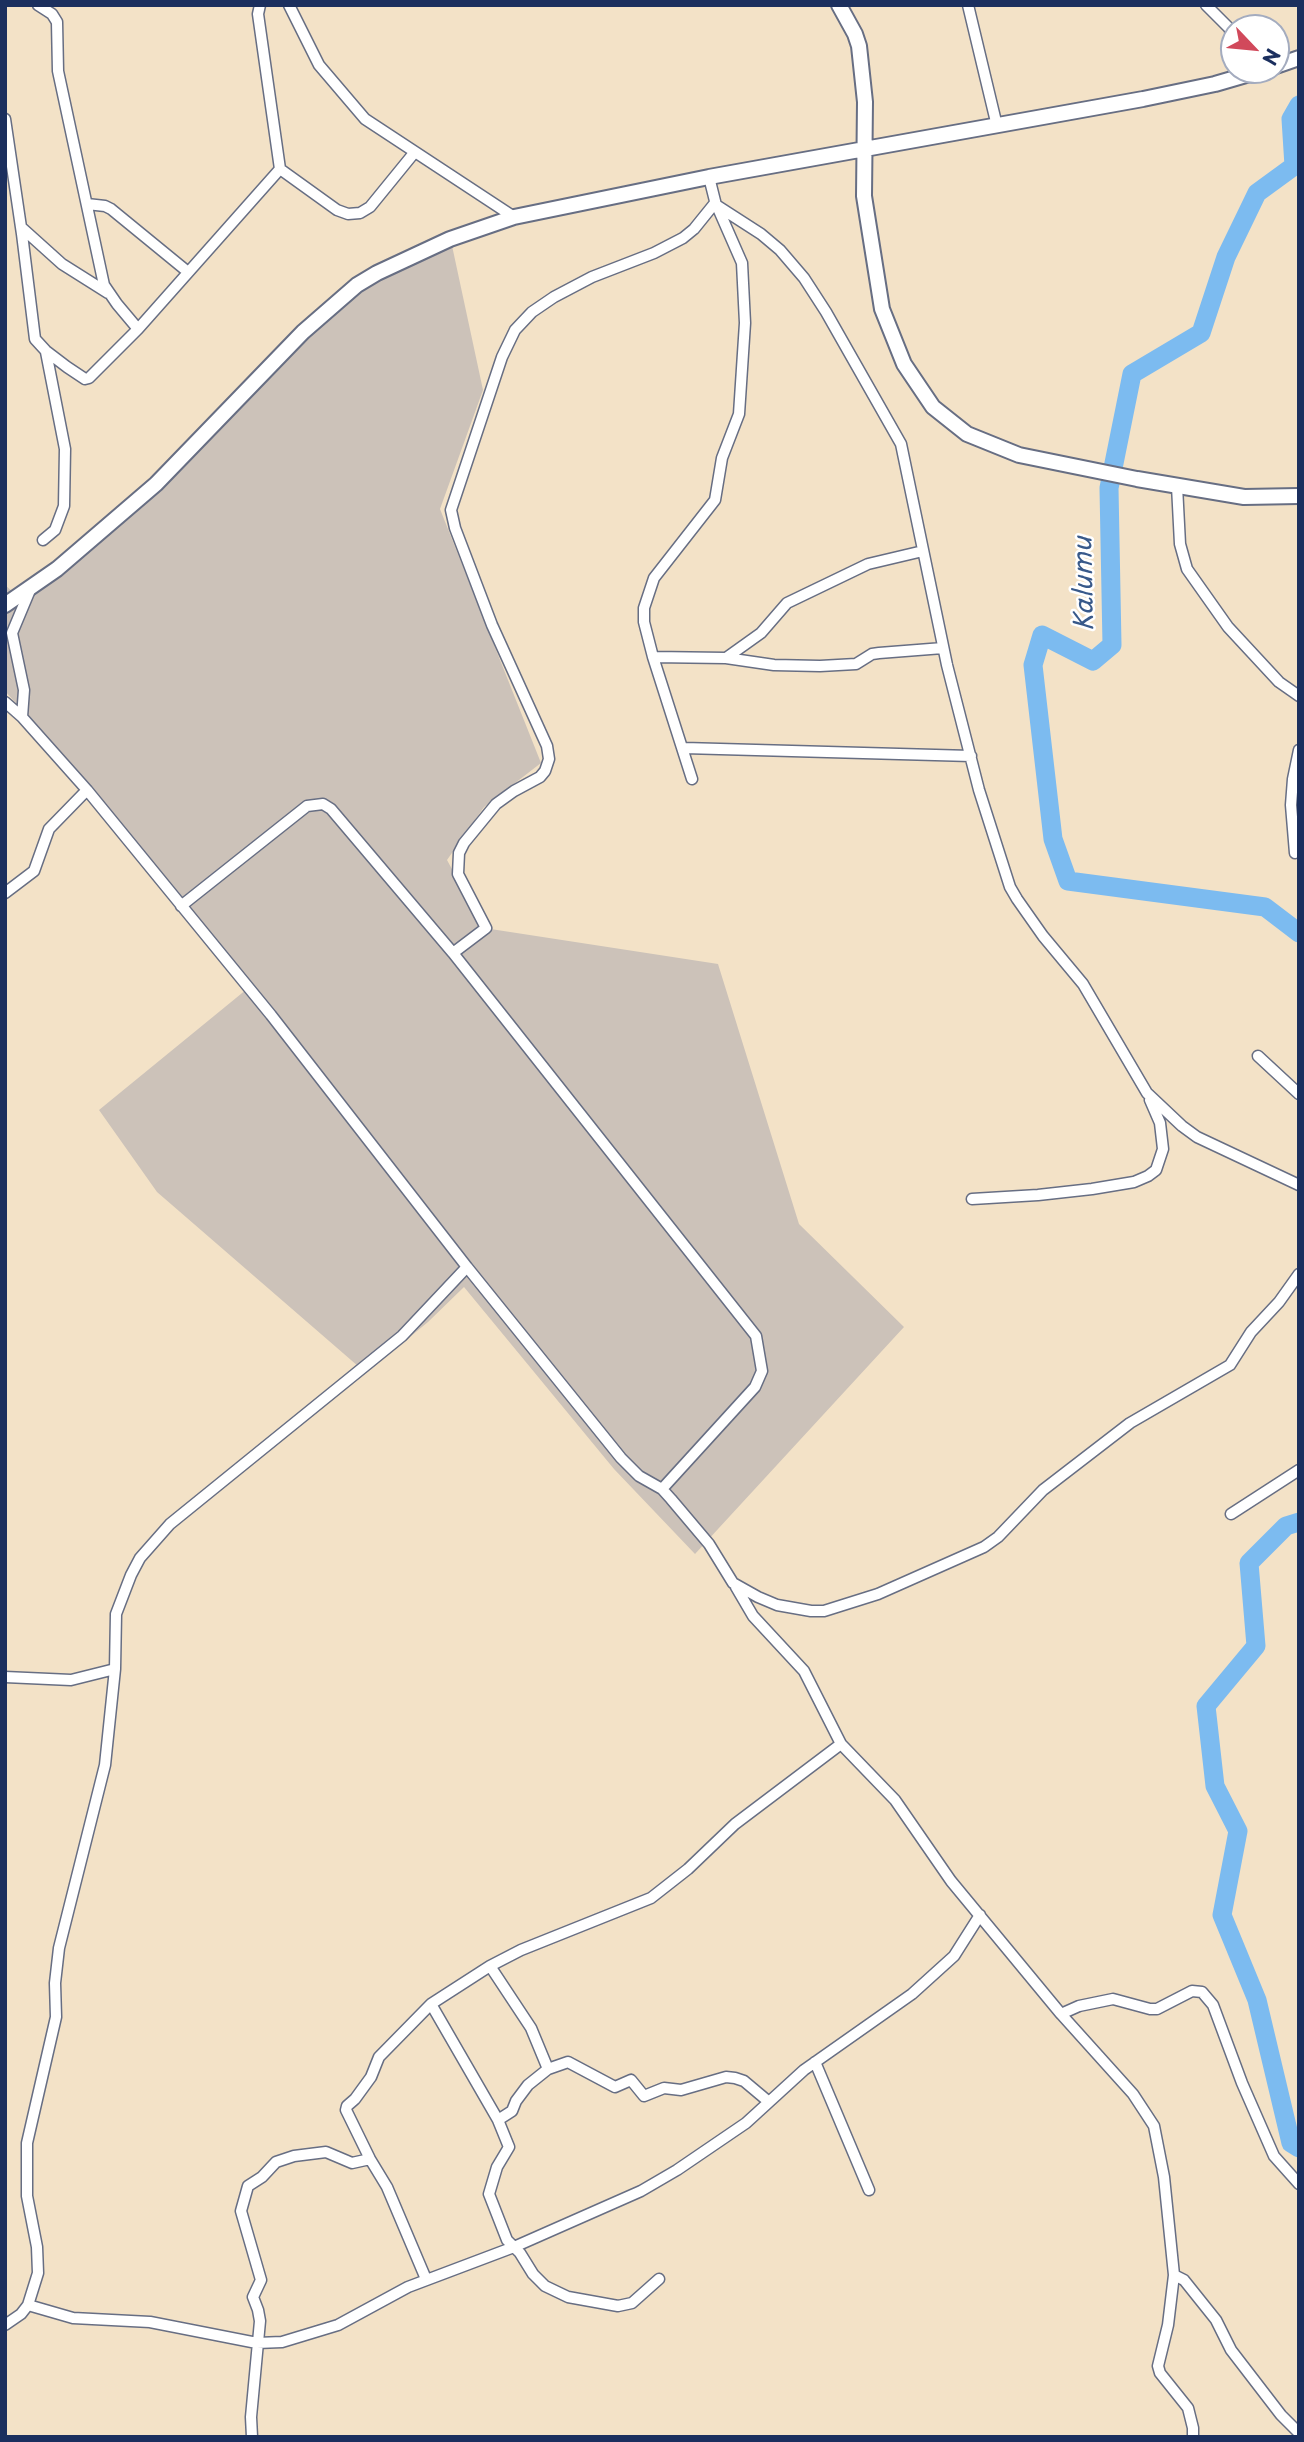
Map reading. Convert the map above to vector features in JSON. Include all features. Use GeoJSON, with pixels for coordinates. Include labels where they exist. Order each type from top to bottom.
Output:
{"type":"FeatureCollection","features":[{"type":"Feature","properties":{"kind":"street"},"geometry":{"type":"LineString","coordinates":[[38,5],[52,14],[57,22],[58,71],[104,285],[138,328]]}},
{"type":"Feature","properties":{"kind":"street"},"geometry":{"type":"LineString","coordinates":[[260,5],[258,14],[280,169],[337,210],[348,214],[360,213],[370,207],[414,153]]}},
{"type":"Feature","properties":{"kind":"street"},"geometry":{"type":"LineString","coordinates":[[289,5],[324,74],[372,125],[514,217]]}},
{"type":"Feature","properties":{"kind":"street"},"geometry":{"type":"LineString","coordinates":[[839,5],[859,46],[864,102],[864,196],[882,309],[904,364],[933,407],[967,434],[1019,455],[1244,497],[1299,496]]}},
{"type":"Feature","properties":{"kind":"street"},"geometry":{"type":"LineString","coordinates":[[968,5],[998,126]]}},
{"type":"Feature","properties":{"kind":"street"},"geometry":{"type":"LineString","coordinates":[[1206,5],[1220,17]]}},
{"type":"Feature","properties":{"kind":"street"},"geometry":{"type":"LineString","coordinates":[[5,605],[30,590],[156,484],[293,342],[357,285],[450,239],[514,217],[709,177],[1143,99],[1220,79]]}},
{"type":"Feature","properties":{"kind":"street"},"geometry":{"type":"LineString","coordinates":[[5,119],[22,228],[35,339],[46,351],[85,379],[138,328],[280,169]]}},
{"type":"Feature","properties":{"kind":"street"},"geometry":{"type":"LineString","coordinates":[[692,779],[653,657],[644,622],[644,603],[654,578],[715,500],[722,458],[739,414],[745,323],[741,263],[738,250],[715,204],[709,177]]}},
{"type":"Feature","properties":{"kind":"street"},"geometry":{"type":"LineString","coordinates":[[87,204],[105,205],[111,209],[188,272]]}},
{"type":"Feature","properties":{"kind":"street"},"geometry":{"type":"LineString","coordinates":[[715,204],[761,234],[780,250],[804,278],[901,444],[943,648],[971,756],[1010,887],[1043,936],[1083,984],[1147,1093],[1160,1123],[1163,1149],[1156,1170],[1134,1182],[1038,1195],[972,1199]]}},
{"type":"Feature","properties":{"kind":"street"},"geometry":{"type":"LineString","coordinates":[[453,953],[486,928],[458,874],[459,853],[496,804],[540,777],[549,760],[547,746],[492,625],[455,528],[451,510],[502,357],[515,330],[532,312],[592,277],[654,254],[683,238],[715,204]]}},
{"type":"Feature","properties":{"kind":"street"},"geometry":{"type":"LineString","coordinates":[[22,228],[62,264],[108,293]]}},
{"type":"Feature","properties":{"kind":"street"},"geometry":{"type":"LineString","coordinates":[[43,540],[55,530],[64,506],[65,449],[46,351]]}},
{"type":"Feature","properties":{"kind":"street"},"geometry":{"type":"LineString","coordinates":[[1177,486],[1180,544],[1186,569],[1228,627],[1279,682],[1299,696]]}},
{"type":"Feature","properties":{"kind":"street"},"geometry":{"type":"LineString","coordinates":[[726,658],[761,634],[787,603],[868,564],[923,551]]}},
{"type":"Feature","properties":{"kind":"street"},"geometry":{"type":"LineString","coordinates":[[22,717],[24,690],[12,633],[30,590]]}},
{"type":"Feature","properties":{"kind":"street"},"geometry":{"type":"LineString","coordinates":[[653,657],[726,658],[774,665],[820,666],[856,664],[878,653],[943,648]]}},
{"type":"Feature","properties":{"kind":"street"},"geometry":{"type":"LineString","coordinates":[[5,702],[22,717],[87,790],[315,1069],[467,1268],[621,1458],[639,1476],[662,1489],[709,1544],[754,1616],[804,1671],[841,1744],[895,1800],[938,1864],[1061,2014],[1133,2094],[1154,2126],[1164,2177],[1174,2275],[1168,2325],[1158,2366],[1160,2373],[1188,2408],[1193,2437]]}},
{"type":"Feature","properties":{"kind":"street"},"geometry":{"type":"LineString","coordinates":[[684,748],[971,756]]}},
{"type":"Feature","properties":{"kind":"street"},"geometry":{"type":"LineString","coordinates":[[1295,853],[1291,805],[1299,750]]}},
{"type":"Feature","properties":{"kind":"street"},"geometry":{"type":"LineString","coordinates":[[5,892],[34,871],[49,829],[87,790]]}},
{"type":"Feature","properties":{"kind":"street"},"geometry":{"type":"LineString","coordinates":[[181,906],[307,806],[323,804],[331,809],[453,953],[756,1336],[762,1371],[755,1387],[662,1489]]}},
{"type":"Feature","properties":{"kind":"street"},"geometry":{"type":"LineString","coordinates":[[1258,1056],[1299,1094]]}},
{"type":"Feature","properties":{"kind":"street"},"geometry":{"type":"LineString","coordinates":[[1147,1093],[1197,1137],[1299,1185]]}},
{"type":"Feature","properties":{"kind":"street"},"geometry":{"type":"LineString","coordinates":[[5,2325],[21,2314],[28,2305],[35,2283],[38,2260],[27,2196],[26,2143],[56,2017],[55,1983],[59,1948],[106,1765],[115,1670],[116,1614],[131,1575],[152,1542],[185,1510],[401,1336],[467,1268]]}},
{"type":"Feature","properties":{"kind":"street"},"geometry":{"type":"LineString","coordinates":[[733,1583],[777,1605],[824,1611],[878,1594],[984,1547],[998,1537],[1043,1490],[1130,1423],[1230,1365],[1251,1332],[1279,1302],[1299,1274]]}},
{"type":"Feature","properties":{"kind":"street"},"geometry":{"type":"LineString","coordinates":[[1231,1514],[1299,1470]]}},
{"type":"Feature","properties":{"kind":"street"},"geometry":{"type":"LineString","coordinates":[[5,1677],[71,1680],[115,1670]]}},
{"type":"Feature","properties":{"kind":"street"},"geometry":{"type":"LineString","coordinates":[[426,2279],[387,2187],[346,2110],[372,2077],[379,2057],[431,2004],[490,1966],[532,1945],[651,1898],[688,1869],[735,1824],[841,1744]]}},
{"type":"Feature","properties":{"kind":"street"},"geometry":{"type":"LineString","coordinates":[[28,2305],[73,2318],[150,2322],[257,2343],[282,2342],[338,2325],[426,2279],[514,2248],[641,2191],[677,2170],[746,2123],[815,2062],[912,1994],[954,1956],[980,1915]]}},
{"type":"Feature","properties":{"kind":"street"},"geometry":{"type":"LineString","coordinates":[[490,1966],[531,2028],[548,2069]]}},
{"type":"Feature","properties":{"kind":"street"},"geometry":{"type":"LineString","coordinates":[[1061,2014],[1079,2006],[1113,1999],[1150,2009],[1157,2008],[1192,1991],[1202,1992],[1213,2005],[1242,2083],[1274,2155],[1299,2184]]}},
{"type":"Feature","properties":{"kind":"street"},"geometry":{"type":"LineString","coordinates":[[431,2004],[498,2120],[509,2147],[497,2167],[489,2194],[508,2240],[538,2281],[568,2297],[626,2305],[632,2303],[659,2279]]}},
{"type":"Feature","properties":{"kind":"street"},"geometry":{"type":"LineString","coordinates":[[498,2120],[512,2111],[528,2085],[548,2069],[568,2062],[615,2087],[632,2081],[644,2096],[664,2088],[681,2090],[726,2077],[744,2081],[769,2102]]}},
{"type":"Feature","properties":{"kind":"street"},"geometry":{"type":"LineString","coordinates":[[815,2062],[869,2190]]}},
{"type":"Feature","properties":{"kind":"street"},"geometry":{"type":"LineString","coordinates":[[252,2437],[251,2417],[260,2319],[253,2297],[261,2278],[241,2211],[249,2184],[262,2177],[276,2162],[294,2156],[326,2152],[352,2163],[370,2159]]}},
{"type":"Feature","properties":{"kind":"street"},"geometry":{"type":"LineString","coordinates":[[1174,2275],[1184,2280],[1216,2320],[1231,2350],[1281,2415],[1299,2433]]}},
{"type":"Feature","properties":{"kind":"shaded area"},"geometry":{"type":"Polygon","coordinates":[[[451,241],[483,390],[440,509],[541,763],[484,807],[447,860],[484,928],[718,964],[799,1224],[904,1327],[695,1554],[614,1469],[464,1287],[428,1322],[366,1373],[157,1192],[99,1110],[247,989],[88,784],[5,691],[5,585],[22,600],[175,470],[369,277],[451,241]]]}},
{"type":"Feature","properties":{"kind":"waterway","name":"Kalumu"},"geometry":{"type":"LineString","coordinates":[[1299,105],[1291,119],[1294,166],[1257,193],[1226,257],[1201,333],[1132,374],[1109,488],[1112,645],[1093,661],[1042,635],[1033,665],[1053,839],[1068,881],[1265,907],[1299,933]]}},
{"type":"Feature","properties":{"kind":"waterway","name":"Kalumu"},"geometry":{"type":"LineString","coordinates":[[1299,1522],[1286,1526],[1249,1563],[1256,1646],[1206,1706],[1215,1786],[1238,1831],[1222,1915],[1257,2000],[1291,2143],[1299,2148]]}}]}
